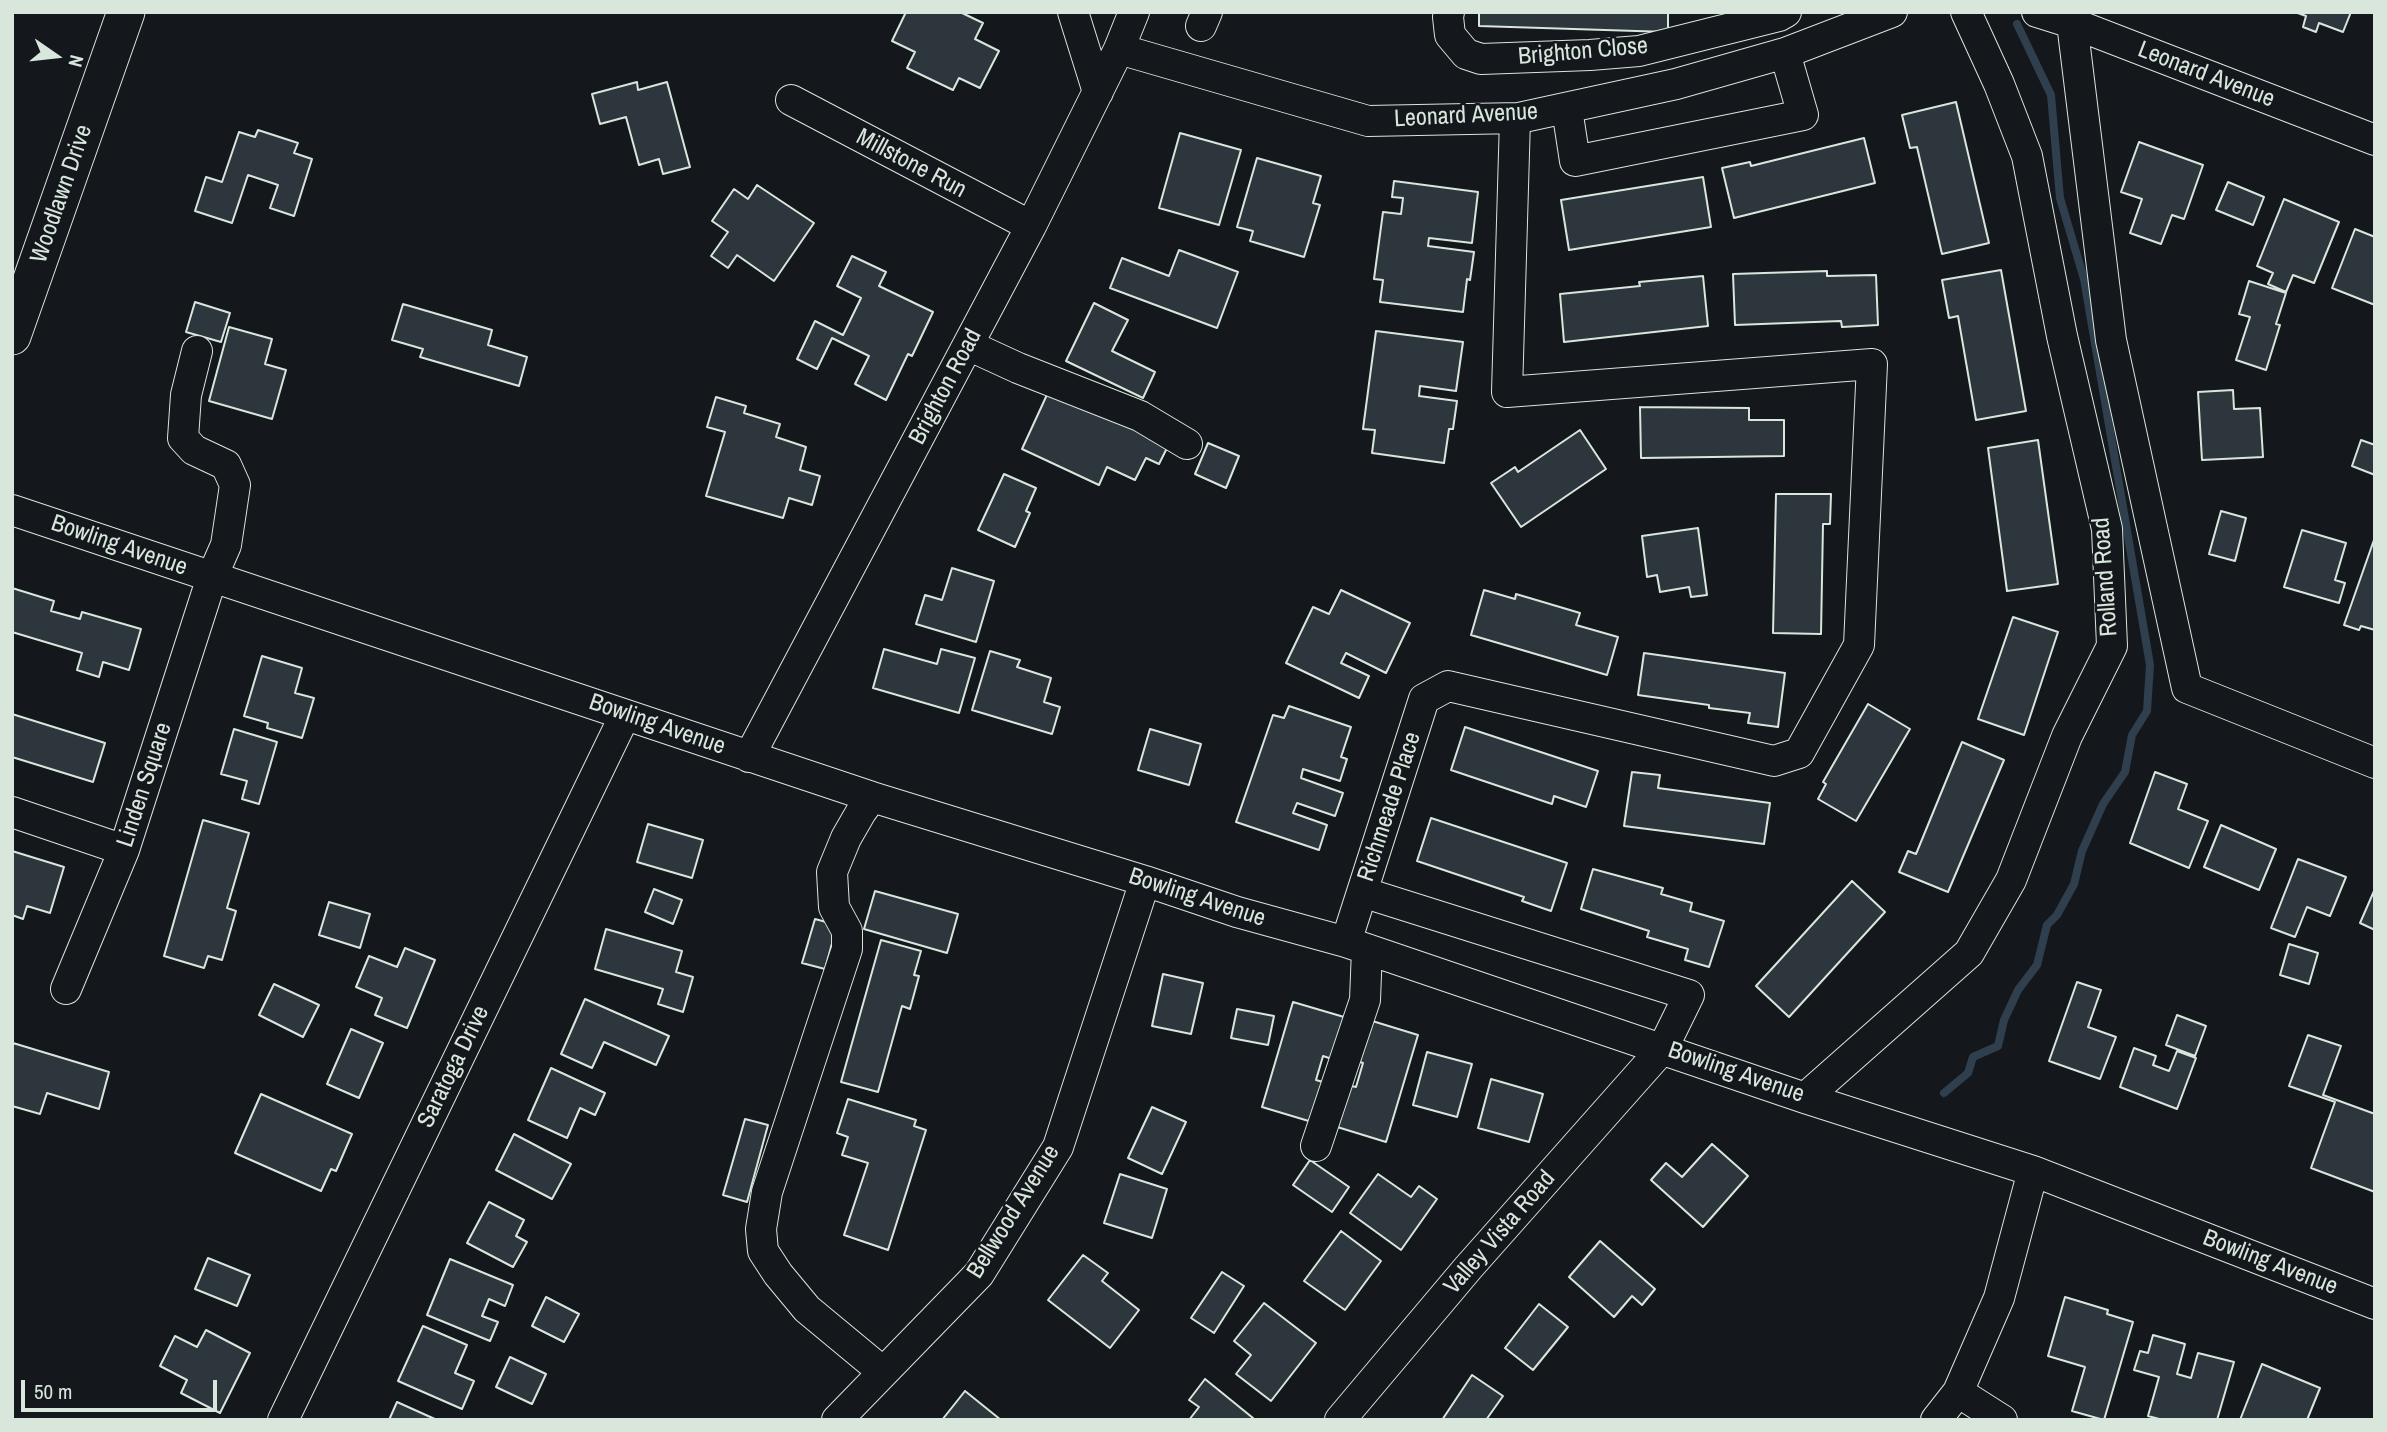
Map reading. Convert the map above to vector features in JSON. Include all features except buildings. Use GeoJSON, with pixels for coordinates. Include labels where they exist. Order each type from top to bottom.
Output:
{"type":"FeatureCollection","features":[{"type":"Feature","properties":{"kind":"main road","name":"Woodlawn Drive"},"geometry":{"type":"LineString","coordinates":[[12,336],[127,12]]}},
{"type":"Feature","properties":{"kind":"street"},"geometry":{"type":"LineString","coordinates":[[1073,12],[1098,92]]}},
{"type":"Feature","properties":{"kind":"street","name":"Brighton Road"},"geometry":{"type":"LineString","coordinates":[[749,757],[1031,226],[1119,49],[1134,12]]}},
{"type":"Feature","properties":{"kind":"street","name":"Brighton Close"},"geometry":{"type":"LineString","coordinates":[[1449,12],[1450,35],[1466,54],[1481,59],[1639,51],[1786,12]]}},
{"type":"Feature","properties":{"kind":"street","name":"Leonard Avenue"},"geometry":{"type":"LineString","coordinates":[[1119,49],[1368,121],[1515,119],[1676,84],[1786,53],[1892,12]]}},
{"type":"Feature","properties":{"kind":"street","name":"Rolland Road"},"geometry":{"type":"LineString","coordinates":[[1805,1098],[1969,953],[2011,880],[2067,736],[2112,646],[2107,529],[2062,336],[2027,156],[1999,83],[1966,12]]}},
{"type":"Feature","properties":{"kind":"street","name":"Leonard Avenue"},"geometry":{"type":"LineString","coordinates":[[2036,12],[2072,23],[2375,140]]}},
{"type":"Feature","properties":{"kind":"street"},"geometry":{"type":"LineString","coordinates":[[2072,23],[2111,340],[2187,688],[2375,763]]}},
{"type":"Feature","properties":{"kind":"street"},"geometry":{"type":"LineString","coordinates":[[1567,109],[1575,161],[1803,115],[1786,53]]}},
{"type":"Feature","properties":{"kind":"street","name":"Millstone Run"},"geometry":{"type":"LineString","coordinates":[[792,100],[1031,226]]}},
{"type":"Feature","properties":{"kind":"street","name":"Richmeade Place"},"geometry":{"type":"LineString","coordinates":[[1316,1146],[1364,1000],[1357,945],[1362,892],[1424,699],[1448,685],[1774,761],[1799,753],[1859,645],[1872,363],[1507,392],[1515,119]]}},
{"type":"Feature","properties":{"kind":"street"},"geometry":{"type":"LineString","coordinates":[[968,345],[1017,368],[1140,416],[1186,444]]}},
{"type":"Feature","properties":{"kind":"street","name":"Linden Square"},"geometry":{"type":"LineString","coordinates":[[66,989],[124,850],[212,578],[226,545],[235,485],[226,465],[194,450],[183,438],[186,395],[197,351]]}},
{"type":"Feature","properties":{"kind":"street","name":"Bowling Avenue"},"geometry":{"type":"LineString","coordinates":[[12,510],[749,757],[1237,912],[1357,945],[1805,1098],[2033,1171],[2375,1304]]}},
{"type":"Feature","properties":{"kind":"street","name":"Saratoga Drive"},"geometry":{"type":"LineString","coordinates":[[283,1420],[625,715]]}},
{"type":"Feature","properties":{"kind":"street"},"geometry":{"type":"LineString","coordinates":[[872,797],[860,812],[846,838],[832,872],[834,906],[847,931],[847,948],[767,1192],[761,1229],[763,1251],[807,1309],[883,1372]]}},
{"type":"Feature","properties":{"kind":"street"},"geometry":{"type":"LineString","coordinates":[[12,811],[124,850]]}},
{"type":"Feature","properties":{"kind":"street","name":"Bellwood Avenue"},"geometry":{"type":"LineString","coordinates":[[837,1420],[979,1274],[1058,1147],[1145,881]]}},
{"type":"Feature","properties":{"kind":"street","name":"Valley Vista Road"},"geometry":{"type":"LineString","coordinates":[[1340,1420],[1468,1268],[1663,1048],[1689,995],[1362,892]]}},
{"type":"Feature","properties":{"kind":"street"},"geometry":{"type":"LineString","coordinates":[[1936,1420],[1958,1392],[1999,1298],[2033,1171]]}},
{"type":"Feature","properties":{"kind":"street"},"geometry":{"type":"LineString","coordinates":[[1958,1392],[2002,1420]]}},
{"type":"Feature","properties":{"kind":"waterway"},"geometry":{"type":"LineString","coordinates":[[1944,1093],[1968,1073],[1973,1057],[1998,1046],[2004,1020],[2018,990],[2037,965],[2047,925],[2057,915],[2074,884],[2082,851],[2103,804],[2125,772],[2132,735],[2147,711],[2150,665],[2084,279],[2060,198],[2051,95],[2017,24]]}}]}
